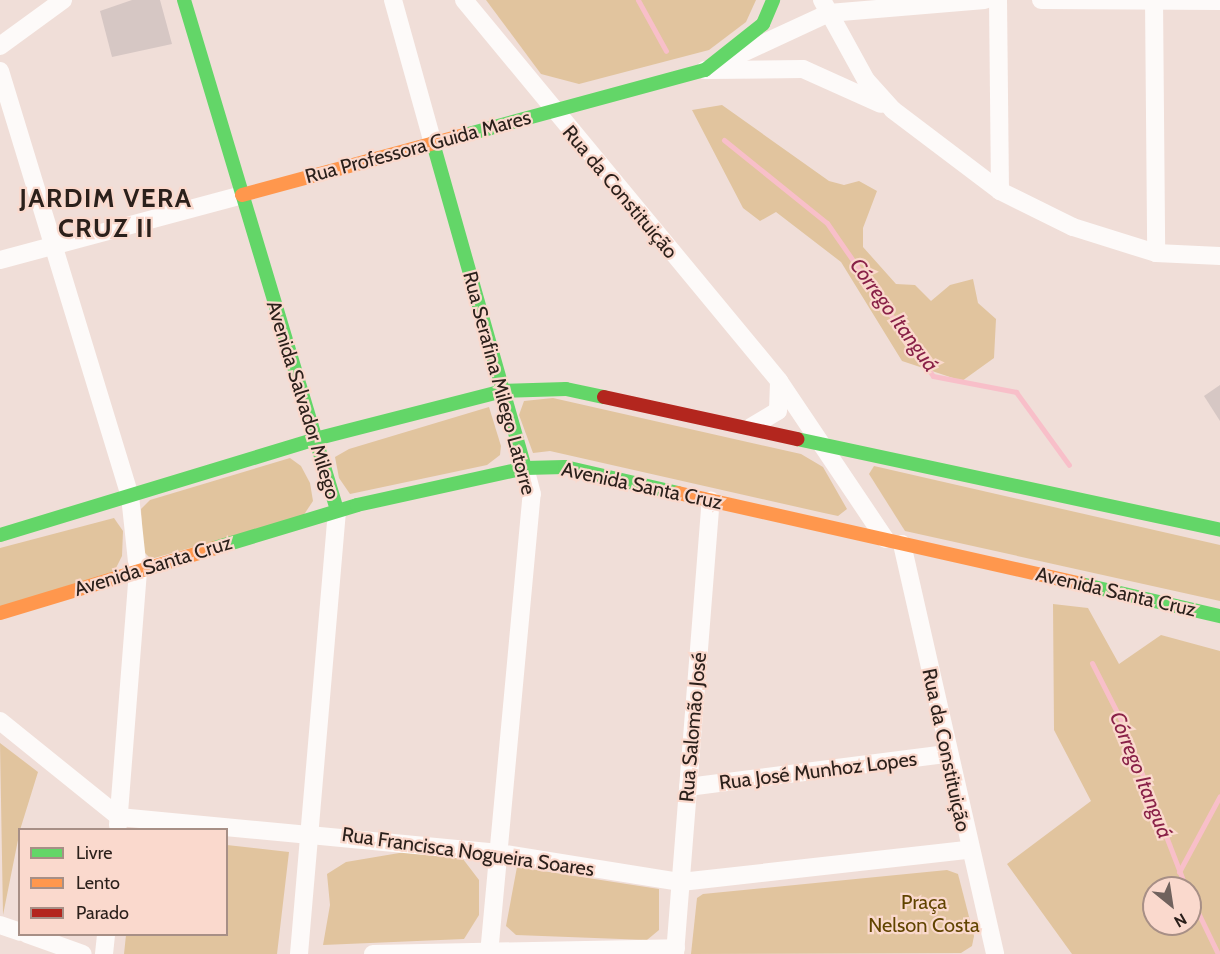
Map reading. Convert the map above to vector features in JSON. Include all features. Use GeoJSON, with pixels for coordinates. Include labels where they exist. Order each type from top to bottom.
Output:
{"type":"FeatureCollection","features":[{"type":"Feature","properties":{"kind":"main road","name":"Avenida Salvador Milego"},"geometry":{"type":"LineString","coordinates":[[184,0],[337,510]]}},
{"type":"Feature","properties":{"kind":"main road"},"geometry":{"type":"LineString","coordinates":[[705,70],[763,24],[773,0]]}},
{"type":"Feature","properties":{"kind":"main road","name":"Rua Professora Guida Mares"},"geometry":{"type":"LineString","coordinates":[[242,195],[705,70]]}},
{"type":"Feature","properties":{"kind":"main road","name":"Rua Serafina Milego Latorre"},"geometry":{"type":"LineString","coordinates":[[433,143],[525,468]]}},
{"type":"Feature","properties":{"kind":"main road"},"geometry":{"type":"LineString","coordinates":[[0,535],[315,439],[503,391],[566,388],[1220,530]]}},
{"type":"Feature","properties":{"kind":"main road","name":"Avenida Santa Cruz"},"geometry":{"type":"LineString","coordinates":[[0,613],[337,510],[525,468],[564,467],[1220,616]]}},
{"type":"Feature","properties":{"kind":"street"},"geometry":{"type":"LineString","coordinates":[[0,46],[63,0]]}},
{"type":"Feature","properties":{"kind":"street","name":"Rua da Constituição"},"geometry":{"type":"LineString","coordinates":[[464,0],[552,111],[779,381],[893,542],[995,954]]}},
{"type":"Feature","properties":{"kind":"street","name":"Rua Professora Guida Mares"},"geometry":{"type":"LineString","coordinates":[[705,70],[825,7],[984,0]]}},
{"type":"Feature","properties":{"kind":"street"},"geometry":{"type":"LineString","coordinates":[[998,0],[1000,191]]}},
{"type":"Feature","properties":{"kind":"street"},"geometry":{"type":"LineString","coordinates":[[1041,0],[1220,1]]}},
{"type":"Feature","properties":{"kind":"street"},"geometry":{"type":"LineString","coordinates":[[1154,1],[1156,253]]}},
{"type":"Feature","properties":{"kind":"street","name":"Rua Serafina Milego Latorre"},"geometry":{"type":"LineString","coordinates":[[395,3],[433,143]]}},
{"type":"Feature","properties":{"kind":"street"},"geometry":{"type":"LineString","coordinates":[[825,7],[866,80],[893,110],[1000,191],[1073,228],[1156,253],[1220,256]]}},
{"type":"Feature","properties":{"kind":"street"},"geometry":{"type":"LineString","coordinates":[[705,70],[803,69],[893,110]]}},
{"type":"Feature","properties":{"kind":"street"},"geometry":{"type":"LineString","coordinates":[[0,71],[57,244],[130,496],[138,571],[118,823]]}},
{"type":"Feature","properties":{"kind":"street","name":"Rua Professora Guida Mares"},"geometry":{"type":"LineString","coordinates":[[0,260],[242,195]]}},
{"type":"Feature","properties":{"kind":"street"},"geometry":{"type":"LineString","coordinates":[[751,428],[778,411],[779,381]]}},
{"type":"Feature","properties":{"kind":"street","name":"Rua Serafina Milego Latorre"},"geometry":{"type":"LineString","coordinates":[[489,951],[532,494],[525,468]]}},
{"type":"Feature","properties":{"kind":"street","name":"Rua Salomão José"},"geometry":{"type":"LineString","coordinates":[[676,951],[711,500]]}},
{"type":"Feature","properties":{"kind":"street","name":"Avenida Salvador Milego"},"geometry":{"type":"LineString","coordinates":[[299,954],[337,510]]}},
{"type":"Feature","properties":{"kind":"street"},"geometry":{"type":"LineString","coordinates":[[0,721],[118,823]]}},
{"type":"Feature","properties":{"kind":"street","name":"Rua José Munhoz Lopes"},"geometry":{"type":"LineString","coordinates":[[688,787],[947,754]]}},
{"type":"Feature","properties":{"kind":"street","name":"Rua Francisca Nogueira Soares"},"geometry":{"type":"LineString","coordinates":[[118,823],[310,831],[499,853],[681,882],[968,850]]}},
{"type":"Feature","properties":{"kind":"street"},"geometry":{"type":"LineString","coordinates":[[0,925],[18,931]]}},
{"type":"Feature","properties":{"kind":"street"},"geometry":{"type":"LineString","coordinates":[[33,936],[83,954]]}},
{"type":"Feature","properties":{"kind":"street"},"geometry":{"type":"LineString","coordinates":[[104,954],[106,936]]}},
{"type":"Feature","properties":{"kind":"street"},"geometry":{"type":"LineString","coordinates":[[373,954],[489,951],[676,951]]}},
{"type":"Feature","properties":{"kind":"green space"},"geometry":{"type":"Polygon","coordinates":[[[486,0],[756,0],[746,22],[709,50],[579,84],[541,74],[486,0]]]}},
{"type":"Feature","properties":{"kind":"green space"},"geometry":{"type":"Polygon","coordinates":[[[722,105],[829,181],[844,185],[859,181],[877,191],[863,228],[863,247],[896,284],[915,285],[931,301],[950,285],[973,279],[978,303],[996,319],[994,358],[962,381],[902,361],[841,262],[776,212],[760,221],[743,208],[692,110],[722,105]]]}},
{"type":"Feature","properties":{"kind":"green space"},"geometry":{"type":"Polygon","coordinates":[[[553,398],[801,454],[823,467],[847,509],[838,516],[550,451],[533,453],[519,415],[524,401],[553,398]]]}},
{"type":"Feature","properties":{"kind":"green space"},"geometry":{"type":"Polygon","coordinates":[[[489,407],[501,446],[500,455],[487,465],[350,494],[339,478],[335,457],[349,449],[489,407]]]}},
{"type":"Feature","properties":{"kind":"green space"},"geometry":{"type":"Polygon","coordinates":[[[290,458],[301,466],[310,483],[313,501],[303,516],[151,559],[143,551],[141,509],[150,500],[290,458]]]}},
{"type":"Feature","properties":{"kind":"green space"},"geometry":{"type":"Polygon","coordinates":[[[874,466],[1220,545],[1220,601],[905,531],[869,474],[874,466]]]}},
{"type":"Feature","properties":{"kind":"green space"},"geometry":{"type":"Polygon","coordinates":[[[114,518],[123,531],[122,556],[114,572],[0,607],[0,548],[114,518]]]}},
{"type":"Feature","properties":{"kind":"green space"},"geometry":{"type":"Polygon","coordinates":[[[1053,604],[1088,608],[1119,664],[1161,635],[1220,651],[1220,954],[1072,954],[1007,864],[1091,801],[1054,730],[1053,604]]]}},
{"type":"Feature","properties":{"kind":"green space"},"geometry":{"type":"Polygon","coordinates":[[[0,743],[38,772],[21,828],[18,828],[18,840],[3,915],[0,743]]]}},
{"type":"Feature","properties":{"kind":"green space"},"geometry":{"type":"Polygon","coordinates":[[[228,845],[289,852],[277,954],[124,954],[126,936],[228,936],[228,845]]]}},
{"type":"Feature","properties":{"kind":"green space"},"geometry":{"type":"Polygon","coordinates":[[[417,850],[463,859],[479,880],[479,915],[464,939],[323,945],[330,905],[327,874],[346,862],[417,850]]]}},
{"type":"Feature","properties":{"kind":"green space"},"geometry":{"type":"Polygon","coordinates":[[[517,867],[659,889],[659,930],[647,940],[516,935],[506,926],[517,867]]]}},
{"type":"Feature","properties":{"kind":"green space","name":"Praça Nelson Costa"},"geometry":{"type":"Polygon","coordinates":[[[947,870],[958,874],[974,936],[972,946],[961,953],[691,954],[697,898],[703,894],[947,870]]]}},
{"type":"Feature","properties":{"kind":"building"},"geometry":{"type":"Polygon","coordinates":[[[132,0],[160,0],[172,44],[112,57],[100,11],[132,0]]]}},
{"type":"Feature","properties":{"kind":"building"},"geometry":{"type":"Polygon","coordinates":[[[1220,385],[1220,421],[1204,396],[1220,385]]]}},
{"type":"Feature","properties":{"kind":"waterway","name":"Córrego Itanguá"},"geometry":{"type":"LineString","coordinates":[[638,0],[666,51]]}},
{"type":"Feature","properties":{"kind":"waterway","name":"Córrego Itanguá"},"geometry":{"type":"LineString","coordinates":[[724,140],[827,223],[933,376],[1016,392],[1069,465]]}},
{"type":"Feature","properties":{"kind":"waterway","name":"Córrego Itanguá"},"geometry":{"type":"LineString","coordinates":[[1092,663],[1122,722],[1181,876]]}},
{"type":"Feature","properties":{"kind":"waterway"},"geometry":{"type":"LineString","coordinates":[[1179,872],[1220,796]]}},
{"type":"Feature","properties":{"kind":"waterway","name":"Córrego Itanguá"},"geometry":{"type":"LineString","coordinates":[[1202,921],[1218,954]]}},
{"type":"Feature","properties":{"kind":"traffic: fast"},"geometry":{"type":"LineString","coordinates":[[184,0],[337,510]]}},
{"type":"Feature","properties":{"kind":"traffic: fast"},"geometry":{"type":"LineString","coordinates":[[465,135],[705,70],[763,24],[773,0]]}},
{"type":"Feature","properties":{"kind":"traffic: fast"},"geometry":{"type":"LineString","coordinates":[[433,143],[525,468]]}},
{"type":"Feature","properties":{"kind":"traffic: fast"},"geometry":{"type":"LineString","coordinates":[[0,535],[315,439],[503,391],[566,389],[604,397]]}},
{"type":"Feature","properties":{"kind":"traffic: fast"},"geometry":{"type":"LineString","coordinates":[[797,439],[1220,530]]}},
{"type":"Feature","properties":{"kind":"traffic: fast"},"geometry":{"type":"LineString","coordinates":[[215,548],[357,505],[525,468],[565,467],[678,493]]}},
{"type":"Feature","properties":{"kind":"traffic: fast"},"geometry":{"type":"LineString","coordinates":[[1081,584],[1220,616]]}},
{"type":"Feature","properties":{"kind":"traffic: slow"},"geometry":{"type":"LineString","coordinates":[[242,195],[465,135]]}},
{"type":"Feature","properties":{"kind":"traffic: slow"},"geometry":{"type":"LineString","coordinates":[[678,493],[1081,584]]}},
{"type":"Feature","properties":{"kind":"traffic: slow"},"geometry":{"type":"LineString","coordinates":[[0,613],[215,548]]}},
{"type":"Feature","properties":{"kind":"traffic: jam"},"geometry":{"type":"LineString","coordinates":[[604,397],[797,439]]}},
{"type":"Feature","properties":{"kind":"district","name":"JARDIM VERA CRUZ II"},"geometry":{"type":"Point","coordinates":[106,214]}}]}
